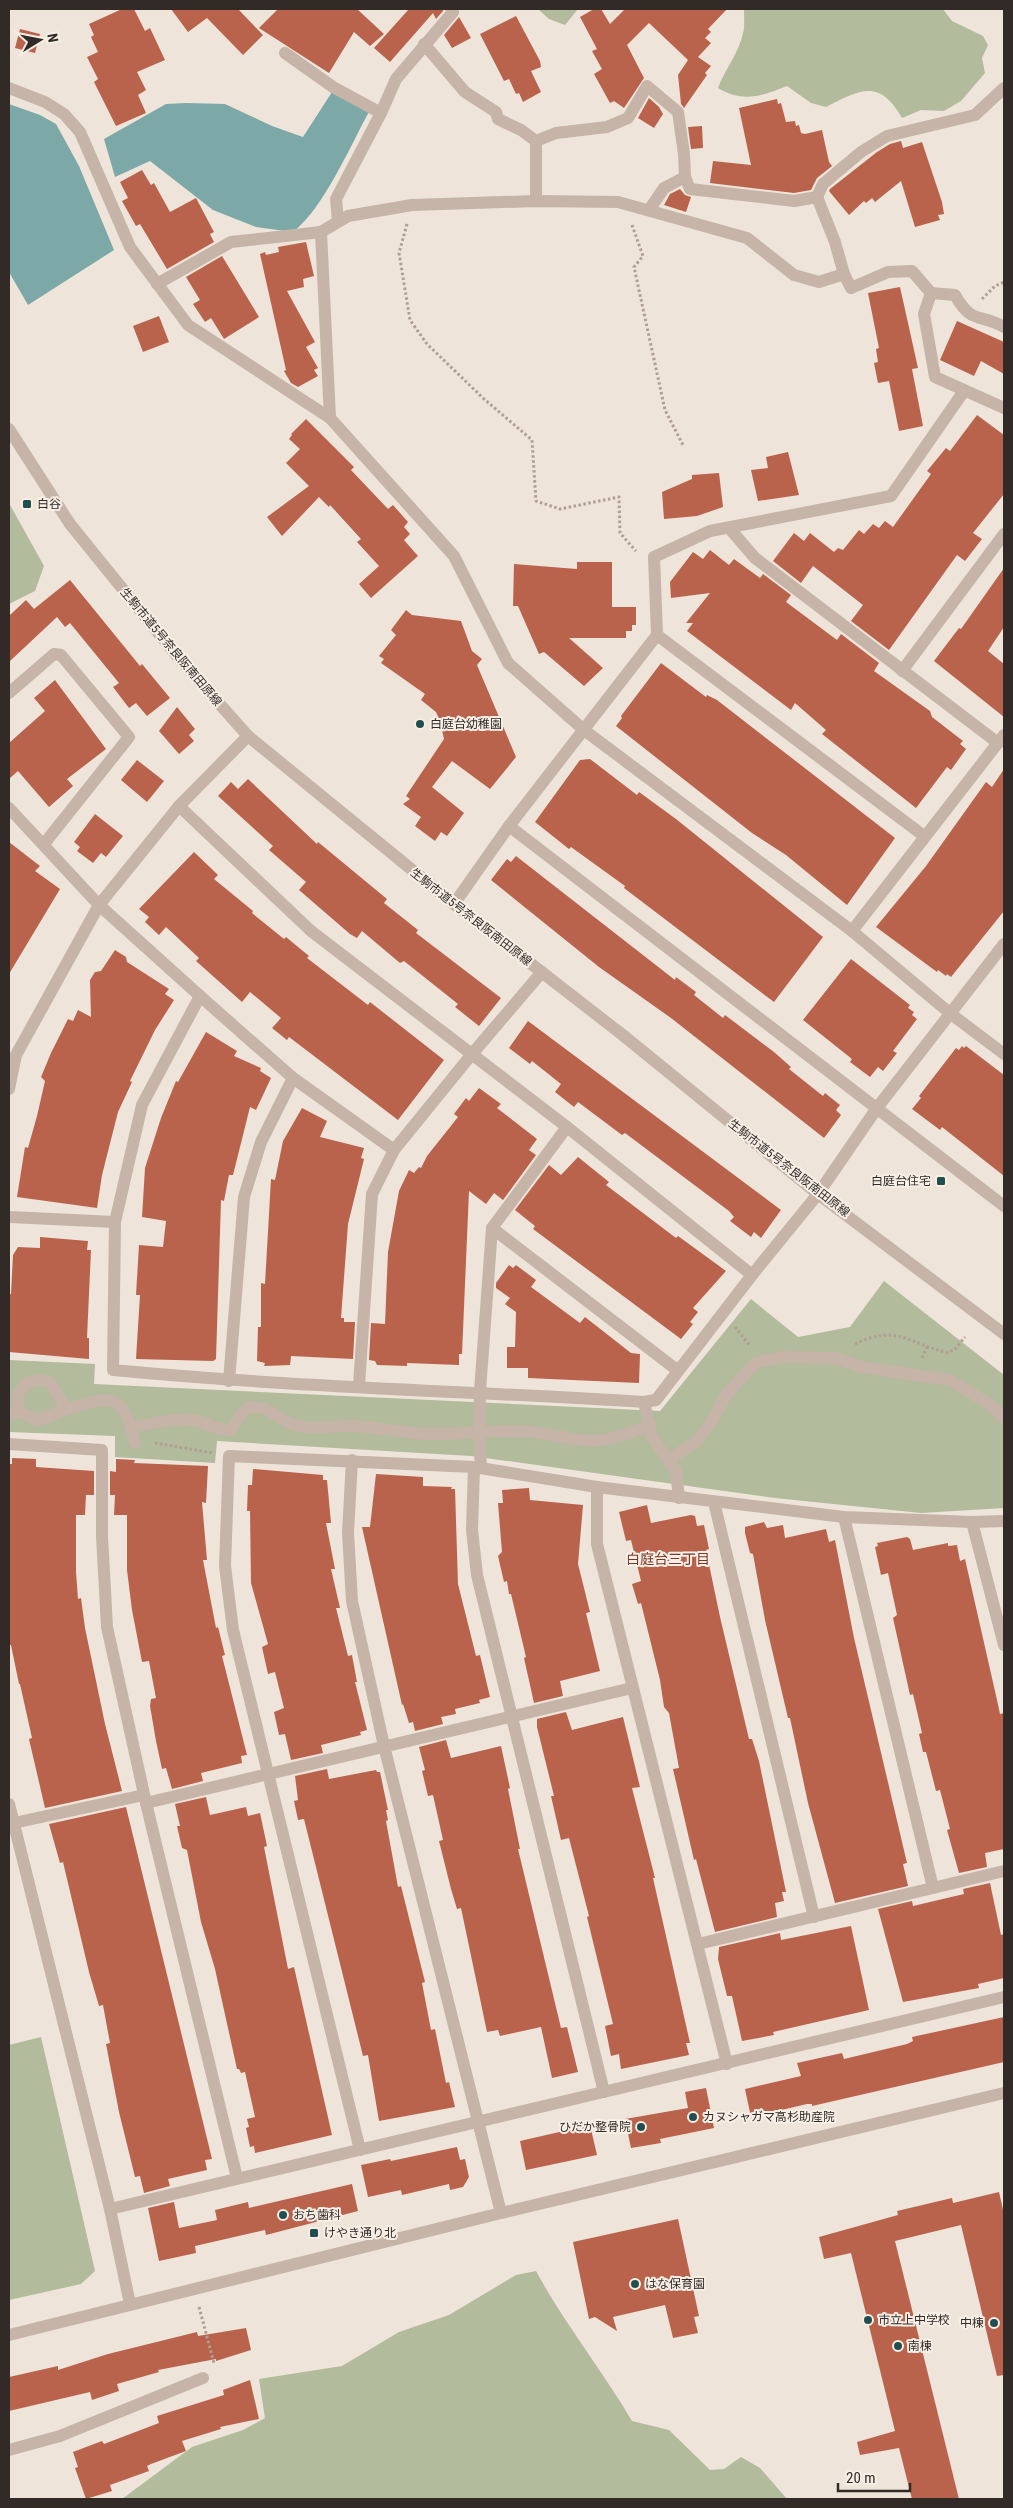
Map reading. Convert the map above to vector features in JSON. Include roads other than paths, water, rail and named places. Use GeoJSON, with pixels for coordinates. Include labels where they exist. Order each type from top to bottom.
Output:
{"type":"FeatureCollection","features":[{"type":"Feature","properties":{"kind":"street"},"geometry":{"type":"LineString","coordinates":[[338,221],[336,199],[381,113],[396,79],[453,12],[451,9]]}},
{"type":"Feature","properties":{"kind":"street"},"geometry":{"type":"LineString","coordinates":[[424,44],[464,92],[496,112],[498,119],[536,140]]}},
{"type":"Feature","properties":{"kind":"street"},"geometry":{"type":"LineString","coordinates":[[285,53],[333,87],[381,113]]}},
{"type":"Feature","properties":{"kind":"street"},"geometry":{"type":"LineString","coordinates":[[536,140],[556,133],[607,127],[628,118],[646,86],[678,112],[685,177],[690,189],[794,200],[817,198]]}},
{"type":"Feature","properties":{"kind":"street"},"geometry":{"type":"LineString","coordinates":[[9,88],[45,102],[64,114],[80,132],[130,247],[188,325],[330,418],[454,556],[508,664],[584,730],[852,931],[951,1014],[1004,1054]]}},
{"type":"Feature","properties":{"kind":"street"},"geometry":{"type":"LineString","coordinates":[[1004,88],[975,114],[887,136],[861,152],[822,184],[817,198],[835,242],[844,274],[851,288],[888,272],[912,271],[931,293],[955,295],[969,315],[1004,326]]}},
{"type":"Feature","properties":{"kind":"street"},"geometry":{"type":"LineString","coordinates":[[536,140],[536,201]]}},
{"type":"Feature","properties":{"kind":"street"},"geometry":{"type":"LineString","coordinates":[[649,210],[664,188],[685,177]]}},
{"type":"Feature","properties":{"kind":"street"},"geometry":{"type":"LineString","coordinates":[[157,284],[231,242],[321,232],[348,216],[412,205],[536,201],[618,202],[631,205],[747,238],[794,275],[819,282],[844,274]]}},
{"type":"Feature","properties":{"kind":"street"},"geometry":{"type":"LineString","coordinates":[[321,232],[330,418]]}},
{"type":"Feature","properties":{"kind":"street"},"geometry":{"type":"LineString","coordinates":[[931,293],[924,314],[936,377],[1004,408]]}},
{"type":"Feature","properties":{"kind":"street"},"geometry":{"type":"LineString","coordinates":[[454,904],[509,826],[657,635],[654,557],[710,531],[891,496],[964,391]]}},
{"type":"Feature","properties":{"kind":"street","name":"生駒市道5号奈良阪南田原線"},"geometry":{"type":"LineString","coordinates":[[9,429],[70,524],[177,656],[248,736],[454,904],[624,1036],[818,1194],[1004,1334]]}},
{"type":"Feature","properties":{"kind":"street"},"geometry":{"type":"LineString","coordinates":[[730,528],[756,558],[902,671],[1001,739],[852,931]]}},
{"type":"Feature","properties":{"kind":"street"},"geometry":{"type":"LineString","coordinates":[[902,671],[1004,534]]}},
{"type":"Feature","properties":{"kind":"street"},"geometry":{"type":"LineString","coordinates":[[657,635],[924,836]]}},
{"type":"Feature","properties":{"kind":"street"},"geometry":{"type":"LineString","coordinates":[[9,693],[54,654],[61,654],[129,737],[44,844]]}},
{"type":"Feature","properties":{"kind":"street"},"geometry":{"type":"LineString","coordinates":[[9,1089],[16,1055],[99,905],[179,806],[248,736]]}},
{"type":"Feature","properties":{"kind":"street"},"geometry":{"type":"LineString","coordinates":[[179,806],[311,931],[567,1127],[752,1275]]}},
{"type":"Feature","properties":{"kind":"street"},"geometry":{"type":"LineString","coordinates":[[10,811],[44,844],[99,905],[200,996],[293,1078],[394,1150]]}},
{"type":"Feature","properties":{"kind":"street"},"geometry":{"type":"LineString","coordinates":[[509,826],[1004,1206]]}},
{"type":"Feature","properties":{"kind":"street"},"geometry":{"type":"LineString","coordinates":[[200,996],[142,1105],[115,1222],[113,1370],[229,1381],[480,1391],[644,1402],[656,1400],[720,1315],[818,1194],[877,1108],[1004,944]]}},
{"type":"Feature","properties":{"kind":"street"},"geometry":{"type":"LineString","coordinates":[[359,1385],[372,1194],[394,1150],[542,972]]}},
{"type":"Feature","properties":{"kind":"street"},"geometry":{"type":"LineString","coordinates":[[229,1381],[244,1197],[261,1142],[293,1078]]}},
{"type":"Feature","properties":{"kind":"street"},"geometry":{"type":"LineString","coordinates":[[567,1127],[492,1228],[480,1391],[478,1468],[472,1530],[477,1575],[510,1716],[604,2092]]}},
{"type":"Feature","properties":{"kind":"street"},"geometry":{"type":"LineString","coordinates":[[9,1217],[115,1222]]}},
{"type":"Feature","properties":{"kind":"street"},"geometry":{"type":"LineString","coordinates":[[492,1228],[677,1370]]}},
{"type":"Feature","properties":{"kind":"street"},"geometry":{"type":"LineString","coordinates":[[669,1460],[697,1441],[714,1418],[726,1395],[755,1363],[781,1357],[836,1358],[861,1368],[950,1380],[989,1404],[1004,1418]]}},
{"type":"Feature","properties":{"kind":"street"},"geometry":{"type":"LineString","coordinates":[[66,1408],[50,1382],[42,1380],[26,1383],[18,1394],[14,1413],[37,1420],[51,1417],[66,1408],[106,1400],[117,1402],[122,1408],[130,1427],[134,1444]]}},
{"type":"Feature","properties":{"kind":"street"},"geometry":{"type":"LineString","coordinates":[[644,1402],[652,1437],[676,1471],[679,1498]]}},
{"type":"Feature","properties":{"kind":"street"},"geometry":{"type":"LineString","coordinates":[[130,1427],[163,1422],[201,1421],[214,1428],[231,1430],[241,1412],[254,1407],[263,1408],[298,1426],[353,1426],[404,1433],[479,1434],[518,1431],[583,1440],[604,1440],[650,1425]]}},
{"type":"Feature","properties":{"kind":"street"},"geometry":{"type":"LineString","coordinates":[[9,1444],[102,1450],[102,1536],[108,1627],[145,1799],[237,2178]]}},
{"type":"Feature","properties":{"kind":"street"},"geometry":{"type":"LineString","coordinates":[[360,2150],[270,1773],[233,1630],[225,1566],[229,1456],[352,1460],[478,1468],[679,1498],[844,1517],[972,1522],[1004,1520]]}},
{"type":"Feature","properties":{"kind":"street"},"geometry":{"type":"LineString","coordinates":[[352,1460],[348,1533],[352,1601],[384,1746],[501,2213]]}},
{"type":"Feature","properties":{"kind":"street"},"geometry":{"type":"LineString","coordinates":[[597,1487],[597,1544],[727,2064]]}},
{"type":"Feature","properties":{"kind":"street"},"geometry":{"type":"LineString","coordinates":[[714,1502],[814,1917]]}},
{"type":"Feature","properties":{"kind":"street"},"geometry":{"type":"LineString","coordinates":[[844,1517],[933,1888]]}},
{"type":"Feature","properties":{"kind":"street"},"geometry":{"type":"LineString","coordinates":[[972,1522],[1004,1645]]}},
{"type":"Feature","properties":{"kind":"street"},"geometry":{"type":"LineString","coordinates":[[11,1824],[270,1773],[632,1688]]}},
{"type":"Feature","properties":{"kind":"street"},"geometry":{"type":"LineString","coordinates":[[9,1804],[11,1824],[42,1934],[110,2209],[130,2304]]}},
{"type":"Feature","properties":{"kind":"street"},"geometry":{"type":"LineString","coordinates":[[698,1944],[1004,1871]]}},
{"type":"Feature","properties":{"kind":"street"},"geometry":{"type":"LineString","coordinates":[[110,2209],[1004,1997]]}},
{"type":"Feature","properties":{"kind":"street"},"geometry":{"type":"LineString","coordinates":[[9,2335],[501,2213],[1004,2093]]}},
{"type":"Feature","properties":{"kind":"street"},"geometry":{"type":"LineString","coordinates":[[9,2450],[60,2436],[203,2378]]}},
{"type":"Feature","properties":{"kind":"water"},"geometry":{"type":"Polygon","coordinates":[[[332,92],[370,110],[326,192],[315,208],[293,232],[256,227],[213,210],[150,161],[115,177],[104,139],[166,104],[225,104],[272,126],[303,137],[332,92]]]}},
{"type":"Feature","properties":{"kind":"water"},"geometry":{"type":"Polygon","coordinates":[[[9,104],[40,115],[56,124],[79,166],[114,250],[28,305],[9,272],[9,104]]]}},
{"type":"Feature","properties":{"kind":"place","name":"白谷"},"geometry":{"type":"Point","coordinates":[27,504]}},
{"type":"Feature","properties":{"kind":"place","name":"白庭台幼稚園"},"geometry":{"type":"Point","coordinates":[420,724]}},
{"type":"Feature","properties":{"kind":"place","name":"白庭台住宅"},"geometry":{"type":"Point","coordinates":[941,1181]}},
{"type":"Feature","properties":{"kind":"place","name":"カヌシャガマ高杉助産院"},"geometry":{"type":"Point","coordinates":[693,2117]}},
{"type":"Feature","properties":{"kind":"place","name":"ひだか整骨院"},"geometry":{"type":"Point","coordinates":[641,2127]}},
{"type":"Feature","properties":{"kind":"place","name":"おち歯科"},"geometry":{"type":"Point","coordinates":[283,2215]}},
{"type":"Feature","properties":{"kind":"place","name":"けやき通り北"},"geometry":{"type":"Point","coordinates":[314,2233]}},
{"type":"Feature","properties":{"kind":"place","name":"はな保育園"},"geometry":{"type":"Point","coordinates":[635,2284]}},
{"type":"Feature","properties":{"kind":"place","name":"市立上中学校"},"geometry":{"type":"Point","coordinates":[868,2320]}},
{"type":"Feature","properties":{"kind":"place","name":"中棟"},"geometry":{"type":"Point","coordinates":[994,2323]}},
{"type":"Feature","properties":{"kind":"place","name":"南棟"},"geometry":{"type":"Point","coordinates":[898,2346]}},
{"type":"Feature","properties":{"kind":"district","name":"白庭台三丁目"},"geometry":{"type":"Point","coordinates":[668,1559]}}]}
